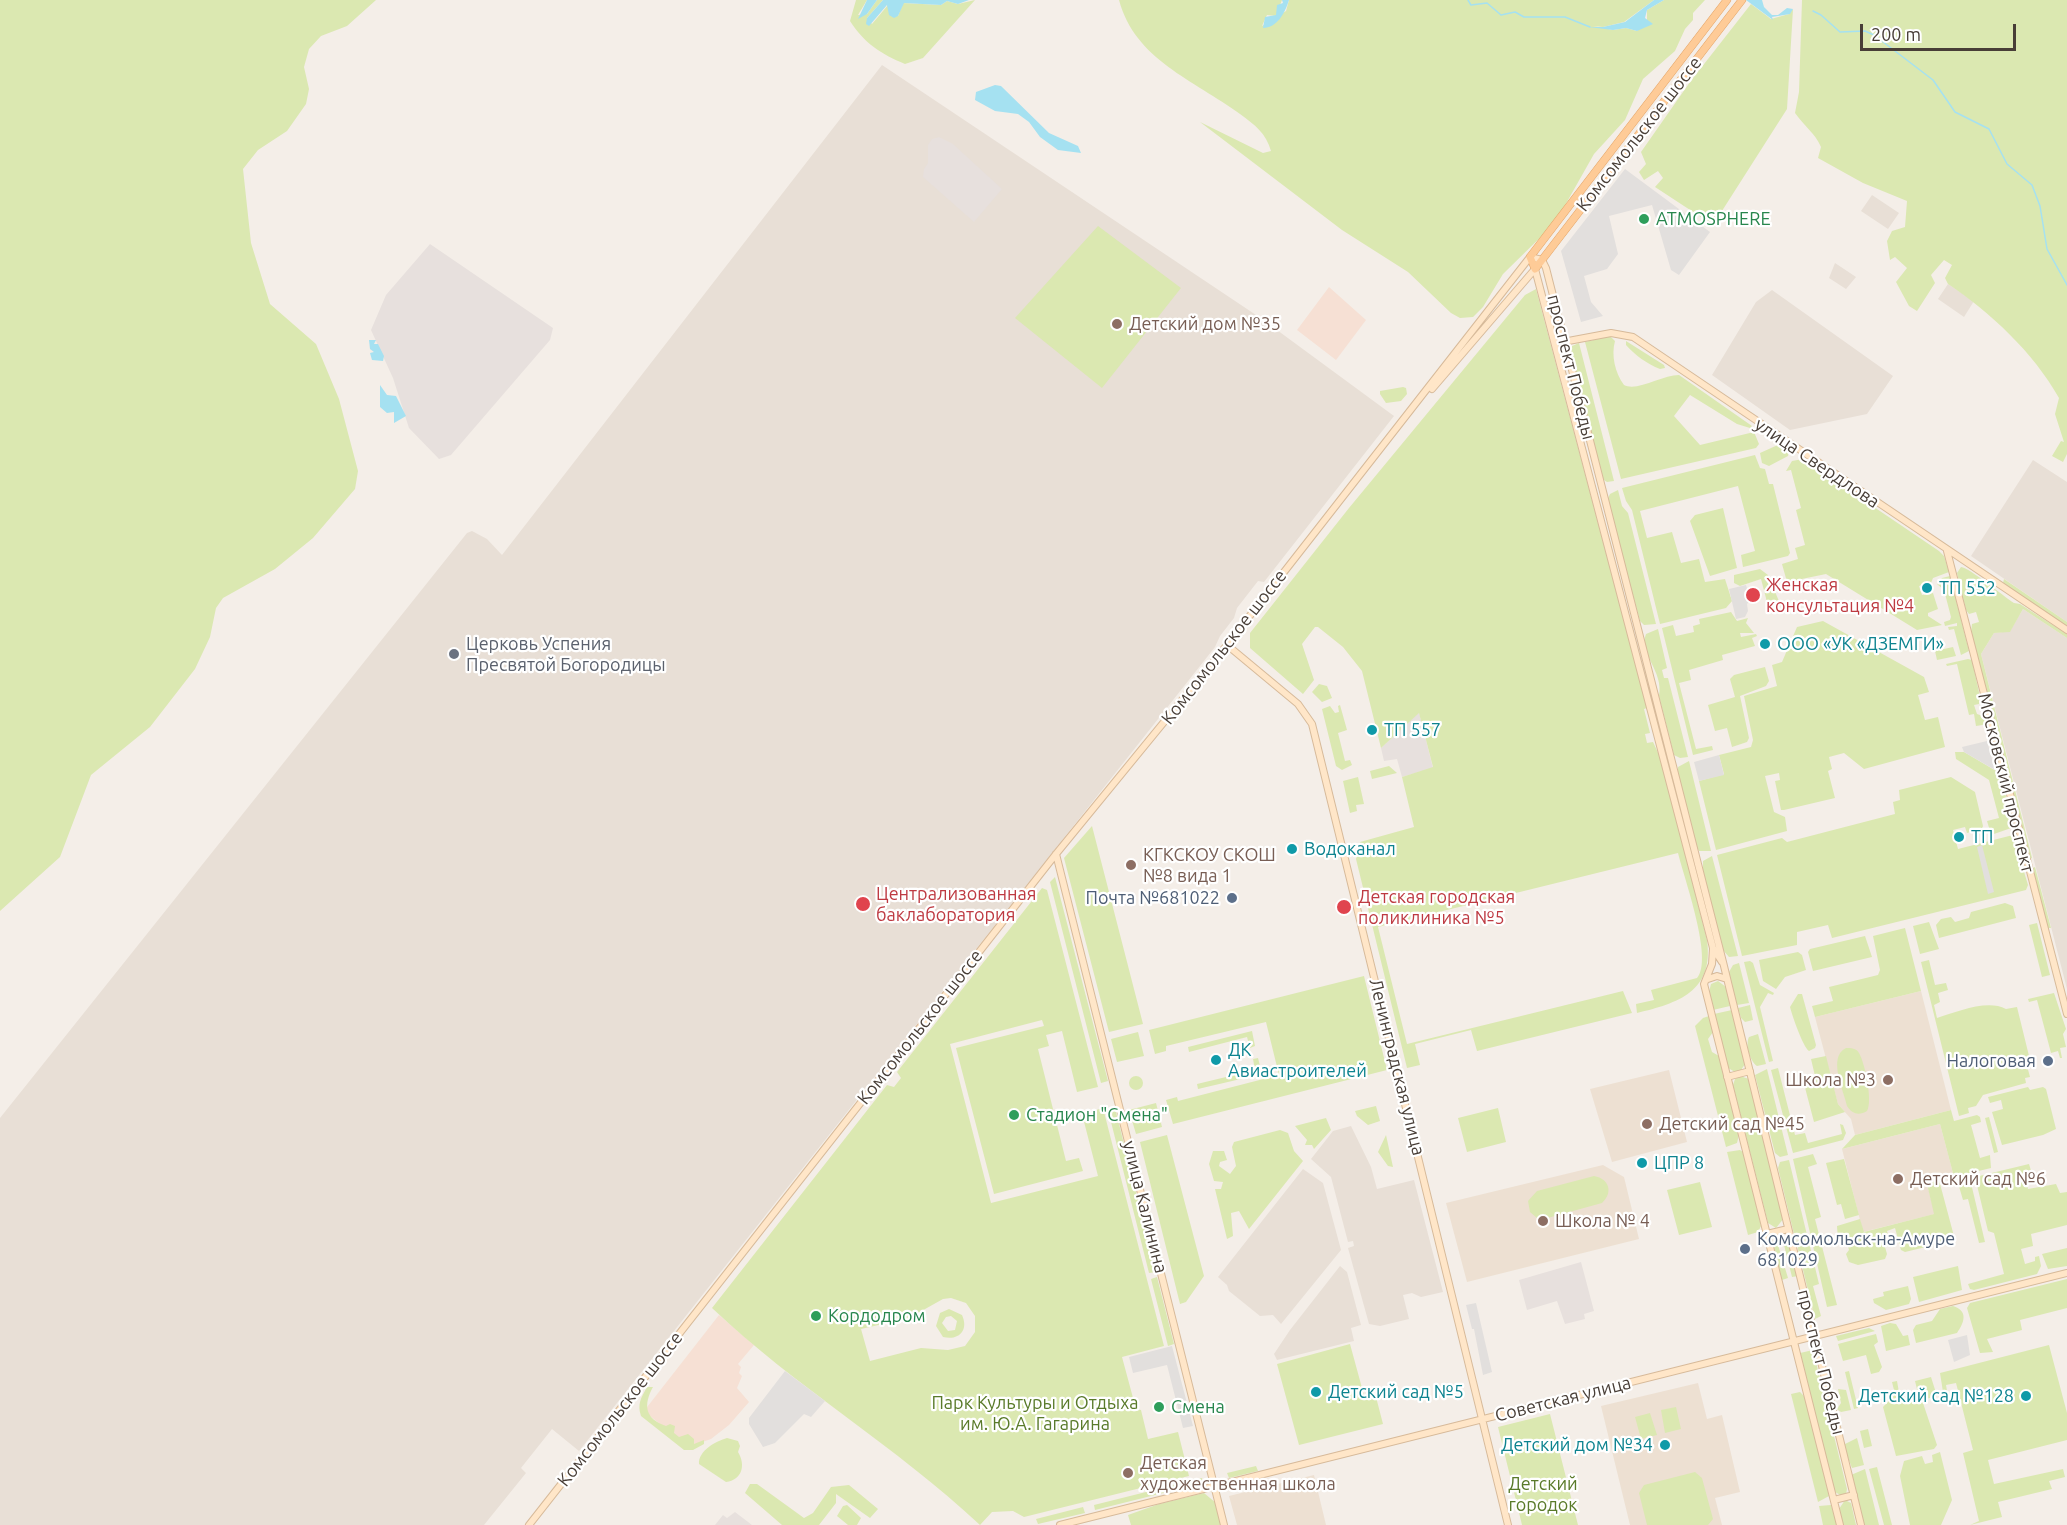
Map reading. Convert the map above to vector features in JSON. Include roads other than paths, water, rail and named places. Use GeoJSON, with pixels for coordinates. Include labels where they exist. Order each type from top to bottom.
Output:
{"type":"FeatureCollection","features":[{"type":"Feature","properties":{"kind":"main road","name":"Комсомольское шоссе"},"geometry":{"type":"LineString","coordinates":[[529,1525],[1056,854],[1227,645],[1405,419],[1727,0]]}},
{"type":"Feature","properties":{"kind":"main road","name":"Комсомольское шоссе"},"geometry":{"type":"LineString","coordinates":[[1405,419],[1535,269],[1742,0]]}},
{"type":"Feature","properties":{"kind":"main road"},"geometry":{"type":"LineString","coordinates":[[1530,257],[1542,260]]}},
{"type":"Feature","properties":{"kind":"main road"},"geometry":{"type":"LineString","coordinates":[[1530,257],[1535,269]]}},
{"type":"Feature","properties":{"kind":"main road","name":"проспект Победы"},"geometry":{"type":"LineString","coordinates":[[1542,260],[1602,488],[1635,632],[1693,858],[1723,962],[1861,1525]]}},
{"type":"Feature","properties":{"kind":"main road","name":"проспект Победы"},"geometry":{"type":"LineString","coordinates":[[1535,269],[1594,490],[1635,632]]}},
{"type":"Feature","properties":{"kind":"main road","name":"улица Свердлова"},"geometry":{"type":"LineString","coordinates":[[1556,343],[1611,333],[1633,337],[1964,563],[2067,630]]}},
{"type":"Feature","properties":{"kind":"main road"},"geometry":{"type":"LineString","coordinates":[[1463,342],[1470,346]]}},
{"type":"Feature","properties":{"kind":"main road"},"geometry":{"type":"LineString","coordinates":[[1594,490],[1602,488]]}},
{"type":"Feature","properties":{"kind":"main road","name":"Московский проспект"},"geometry":{"type":"LineString","coordinates":[[1947,551],[2067,1014]]}},
{"type":"Feature","properties":{"kind":"main road"},"geometry":{"type":"LineString","coordinates":[[1952,571],[1956,565],[1964,563]]}},
{"type":"Feature","properties":{"kind":"main road","name":"Ленинградская улица"},"geometry":{"type":"LineString","coordinates":[[1227,645],[1298,704],[1312,724],[1508,1525]]}},
{"type":"Feature","properties":{"kind":"main road","name":"улица Калинина"},"geometry":{"type":"LineString","coordinates":[[1056,854],[1224,1525]]}},
{"type":"Feature","properties":{"kind":"main road","name":"проспект Победы"},"geometry":{"type":"LineString","coordinates":[[1693,858],[1713,948],[1712,964],[1704,984],[1840,1525]]}},
{"type":"Feature","properties":{"kind":"main road","name":"проспект Победы"},"geometry":{"type":"LineString","coordinates":[[1713,948],[1723,962]]}},
{"type":"Feature","properties":{"kind":"main road"},"geometry":{"type":"LineString","coordinates":[[1708,979],[1717,976],[1727,980]]}},
{"type":"Feature","properties":{"kind":"main road"},"geometry":{"type":"LineString","coordinates":[[1727,1077],[1750,1071]]}},
{"type":"Feature","properties":{"kind":"main road"},"geometry":{"type":"LineString","coordinates":[[1767,1234],[1788,1229]]}},
{"type":"Feature","properties":{"kind":"main road","name":"Советская улица"},"geometry":{"type":"LineString","coordinates":[[1060,1525],[2067,1273]]}},
{"type":"Feature","properties":{"kind":"main road"},"geometry":{"type":"LineString","coordinates":[[1834,1500],[1854,1495]]}},
{"type":"Feature","properties":{"kind":"water"},"geometry":{"type":"Polygon","coordinates":[[[867,0],[877,0],[867,14],[858,19],[867,0]]]}},
{"type":"Feature","properties":{"kind":"water"},"geometry":{"type":"Polygon","coordinates":[[[883,0],[969,0],[958,4],[947,1],[941,5],[904,3],[898,16],[894,18],[889,15],[887,5],[869,26],[866,24],[867,18],[883,0]]]}},
{"type":"Feature","properties":{"kind":"water"},"geometry":{"type":"Polygon","coordinates":[[[1282,0],[1289,0],[1283,15],[1276,23],[1263,28],[1265,17],[1276,15],[1277,5],[1283,3],[1282,0]]]}},
{"type":"Feature","properties":{"kind":"water"},"geometry":{"type":"Polygon","coordinates":[[[1654,0],[1664,0],[1647,10],[1645,18],[1653,24],[1637,31],[1626,28],[1613,30],[1589,27],[1603,27],[1625,22],[1654,0]]]}},
{"type":"Feature","properties":{"kind":"water"},"geometry":{"type":"Polygon","coordinates":[[[1746,0],[1762,0],[1764,7],[1772,15],[1778,15],[1787,8],[1793,9],[1790,14],[1772,17],[1773,20],[1746,0]]]}},
{"type":"Feature","properties":{"kind":"water"},"geometry":{"type":"Polygon","coordinates":[[[995,85],[1001,86],[1049,133],[1078,146],[1081,153],[1058,150],[1040,137],[1029,122],[1018,114],[995,111],[975,100],[976,92],[995,85]]]}},
{"type":"Feature","properties":{"kind":"water"},"geometry":{"type":"Polygon","coordinates":[[[369,340],[376,340],[374,344],[378,344],[384,356],[383,361],[372,360],[370,353],[374,352],[370,349],[369,340]]]}},
{"type":"Feature","properties":{"kind":"water"},"geometry":{"type":"Polygon","coordinates":[[[380,385],[387,395],[396,396],[406,416],[394,423],[394,412],[387,413],[380,407],[380,385]]]}},
{"type":"Feature","properties":{"kind":"waterway"},"geometry":{"type":"LineString","coordinates":[[1468,0],[1471,5],[1487,3],[1501,15],[1515,12],[1524,17],[1565,17],[1590,27]]}},
{"type":"Feature","properties":{"kind":"waterway"},"geometry":{"type":"LineString","coordinates":[[1813,11],[1840,32],[1865,31],[1874,35],[1933,80],[1955,112],[1989,129],[2007,164],[2032,185],[2040,206],[2047,249],[2067,285]]}},
{"type":"Feature","properties":{"kind":"place","name":"ATMOSPHERE"},"geometry":{"type":"Point","coordinates":[1644,219]}},
{"type":"Feature","properties":{"kind":"place","name":"Детский дом №35"},"geometry":{"type":"Point","coordinates":[1117,324]}},
{"type":"Feature","properties":{"kind":"place","name":"ТП 552"},"geometry":{"type":"Point","coordinates":[1927,588]}},
{"type":"Feature","properties":{"kind":"place","name":"Женская консультация №4"},"geometry":{"type":"Point","coordinates":[1753,595]}},
{"type":"Feature","properties":{"kind":"place","name":"ООО «УК «ДЗЕМГИ»"},"geometry":{"type":"Point","coordinates":[1765,644]}},
{"type":"Feature","properties":{"kind":"place","name":"Церковь Успения Пресвятой Богородицы"},"geometry":{"type":"Point","coordinates":[454,654]}},
{"type":"Feature","properties":{"kind":"place","name":"ТП 557"},"geometry":{"type":"Point","coordinates":[1372,730]}},
{"type":"Feature","properties":{"kind":"place","name":"ТП"},"geometry":{"type":"Point","coordinates":[1959,837]}},
{"type":"Feature","properties":{"kind":"place","name":"Водоканал"},"geometry":{"type":"Point","coordinates":[1292,849]}},
{"type":"Feature","properties":{"kind":"place","name":"КГКСКОУ СКОШ №8 вида 1"},"geometry":{"type":"Point","coordinates":[1131,865]}},
{"type":"Feature","properties":{"kind":"place","name":"Почта №681022"},"geometry":{"type":"Point","coordinates":[1232,898]}},
{"type":"Feature","properties":{"kind":"place","name":"Централизованная баклаборатория"},"geometry":{"type":"Point","coordinates":[863,904]}},
{"type":"Feature","properties":{"kind":"place","name":"Детская городская поликлиника №5"},"geometry":{"type":"Point","coordinates":[1344,907]}},
{"type":"Feature","properties":{"kind":"place","name":"ДК Авиастроителей"},"geometry":{"type":"Point","coordinates":[1216,1060]}},
{"type":"Feature","properties":{"kind":"place","name":"Налоговая"},"geometry":{"type":"Point","coordinates":[2048,1061]}},
{"type":"Feature","properties":{"kind":"place","name":"Школа №3"},"geometry":{"type":"Point","coordinates":[1888,1080]}},
{"type":"Feature","properties":{"kind":"place","name":"Стадион \"Смена\""},"geometry":{"type":"Point","coordinates":[1014,1115]}},
{"type":"Feature","properties":{"kind":"place","name":"Детский сад №45"},"geometry":{"type":"Point","coordinates":[1647,1124]}},
{"type":"Feature","properties":{"kind":"place","name":"ЦПР 8"},"geometry":{"type":"Point","coordinates":[1642,1163]}},
{"type":"Feature","properties":{"kind":"place","name":"Детский сад №6"},"geometry":{"type":"Point","coordinates":[1898,1179]}},
{"type":"Feature","properties":{"kind":"place","name":"Школа № 4"},"geometry":{"type":"Point","coordinates":[1543,1221]}},
{"type":"Feature","properties":{"kind":"place","name":"Комсомольск-на-Амуре 681029"},"geometry":{"type":"Point","coordinates":[1745,1249]}},
{"type":"Feature","properties":{"kind":"place","name":"Кордодром"},"geometry":{"type":"Point","coordinates":[816,1316]}},
{"type":"Feature","properties":{"kind":"place","name":"Детский сад №5"},"geometry":{"type":"Point","coordinates":[1316,1392]}},
{"type":"Feature","properties":{"kind":"place","name":"Детский сад №128"},"geometry":{"type":"Point","coordinates":[2026,1396]}},
{"type":"Feature","properties":{"kind":"place","name":"Смена"},"geometry":{"type":"Point","coordinates":[1159,1407]}},
{"type":"Feature","properties":{"kind":"place","name":"Детский дом №34"},"geometry":{"type":"Point","coordinates":[1665,1445]}},
{"type":"Feature","properties":{"kind":"place","name":"Детская художественная школа"},"geometry":{"type":"Point","coordinates":[1128,1473]}},
{"type":"Feature","properties":{"kind":"park label","name":"Парк Культуры и Отдыха им. Ю.А. Гагарина"},"geometry":{"type":"Point","coordinates":[1035,1413]}},
{"type":"Feature","properties":{"kind":"park label","name":"Детский городок"},"geometry":{"type":"Point","coordinates":[1543,1494]}}]}
